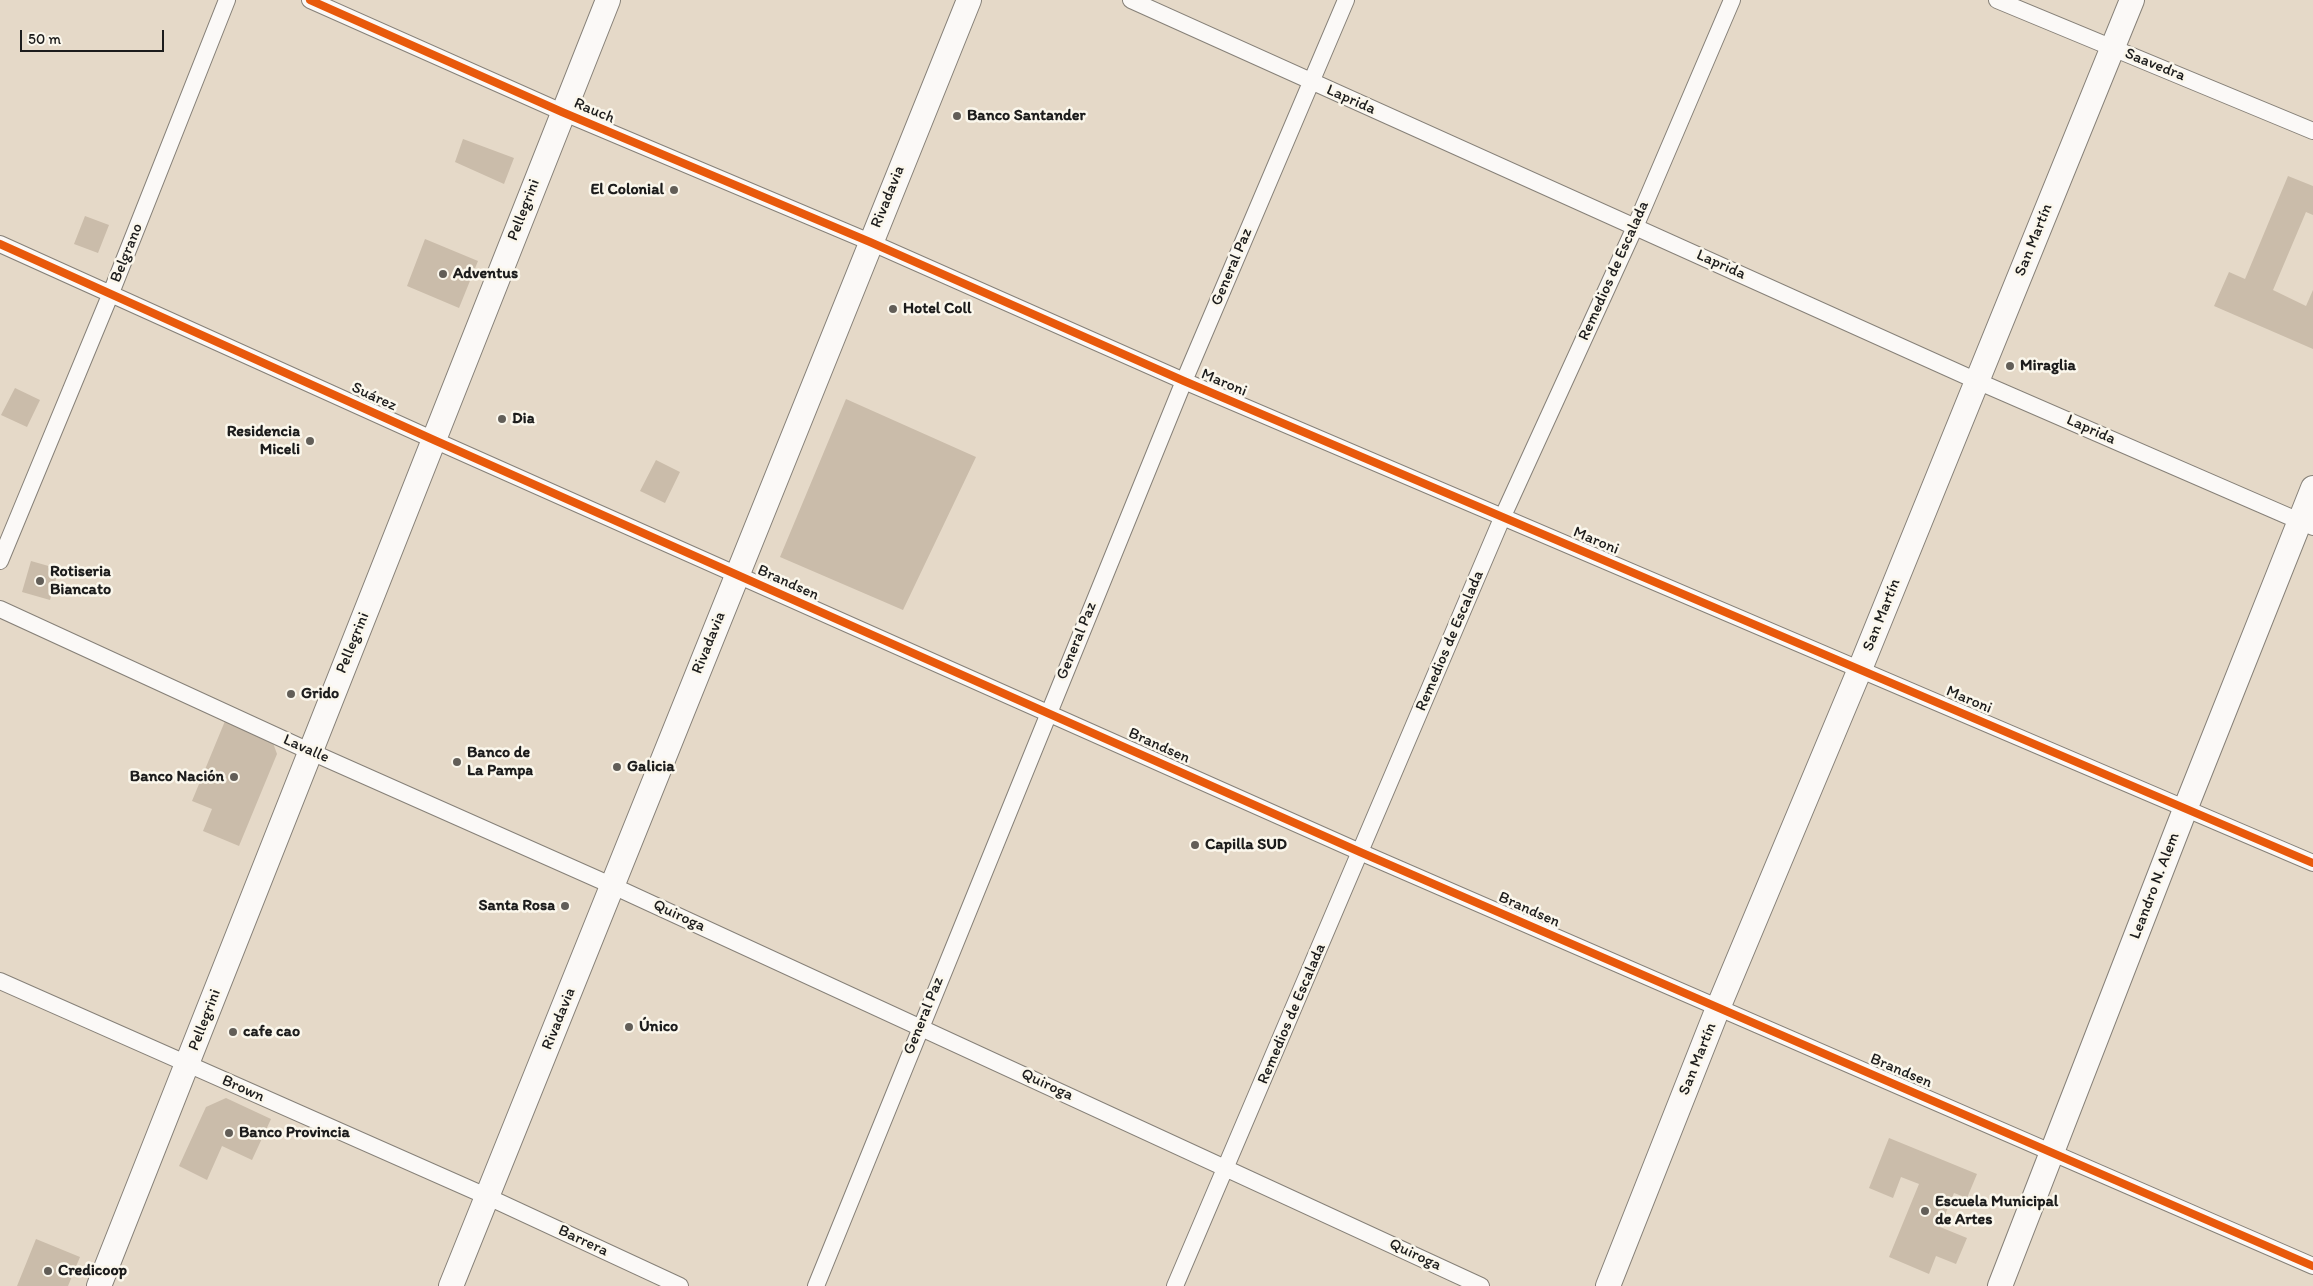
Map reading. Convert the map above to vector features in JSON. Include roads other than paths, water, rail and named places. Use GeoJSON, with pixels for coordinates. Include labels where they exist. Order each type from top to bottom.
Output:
{"type":"FeatureCollection","features":[{"type":"Feature","properties":{"kind":"main road","name":"Pellegrini"},"geometry":{"type":"LineString","coordinates":[[99,1286],[188,1065],[309,751],[608,0]]}},
{"type":"Feature","properties":{"kind":"main road","name":"Rivadavia"},"geometry":{"type":"LineString","coordinates":[[451,1286],[969,0]]}},
{"type":"Feature","properties":{"kind":"main road","name":"San Martín"},"geometry":{"type":"LineString","coordinates":[[1608,1286],[1718,1008],[1860,669],[2132,0]]}},
{"type":"Feature","properties":{"kind":"main road","name":"Leandro N. Alem"},"geometry":{"type":"LineString","coordinates":[[2000,1286],[2186,807],[2306,524],[2313,488]]}},
{"type":"Feature","properties":{"kind":"street","name":"Belgrano"},"geometry":{"type":"LineString","coordinates":[[0,560],[112,293],[227,0]]}},
{"type":"Feature","properties":{"kind":"street","name":"Rauch"},"geometry":{"type":"LineString","coordinates":[[310,0],[562,112],[870,242]]}},
{"type":"Feature","properties":{"kind":"street","name":"Laprida"},"geometry":{"type":"LineString","coordinates":[[1131,0],[1977,380],[2306,524]]}},
{"type":"Feature","properties":{"kind":"street","name":"General Paz"},"geometry":{"type":"LineString","coordinates":[[816,1286],[919,1026],[1184,381],[1346,0]]}},
{"type":"Feature","properties":{"kind":"street","name":"Remedios de Escalada"},"geometry":{"type":"LineString","coordinates":[[1175,1286],[1227,1168],[1503,516],[1635,227],[1732,0]]}},
{"type":"Feature","properties":{"kind":"street","name":"Saavedra"},"geometry":{"type":"LineString","coordinates":[[1997,0],[2313,131]]}},
{"type":"Feature","properties":{"kind":"street","name":"Maroni"},"geometry":{"type":"LineString","coordinates":[[870,242],[1184,381],[2186,807],[2313,863]]}},
{"type":"Feature","properties":{"kind":"street","name":"Suárez"},"geometry":{"type":"LineString","coordinates":[[0,244],[736,575]]}},
{"type":"Feature","properties":{"kind":"street","name":"Brandsen"},"geometry":{"type":"LineString","coordinates":[[736,575],[1360,852],[2313,1266]]}},
{"type":"Feature","properties":{"kind":"street","name":"Lavalle"},"geometry":{"type":"LineString","coordinates":[[0,609],[309,751],[613,886]]}},
{"type":"Feature","properties":{"kind":"street","name":"Quiroga"},"geometry":{"type":"LineString","coordinates":[[613,886],[1481,1286]]}},
{"type":"Feature","properties":{"kind":"street","name":"Brown"},"geometry":{"type":"LineString","coordinates":[[0,981],[486,1196]]}},
{"type":"Feature","properties":{"kind":"street","name":"Barrera"},"geometry":{"type":"LineString","coordinates":[[486,1196],[680,1286]]}},
{"type":"Feature","properties":{"kind":"place","name":"Banco Santander"},"geometry":{"type":"Point","coordinates":[957,116]}},
{"type":"Feature","properties":{"kind":"place","name":"El Colonial"},"geometry":{"type":"Point","coordinates":[674,190]}},
{"type":"Feature","properties":{"kind":"place","name":"Adventus"},"geometry":{"type":"Point","coordinates":[443,274]}},
{"type":"Feature","properties":{"kind":"place","name":"Hotel Coll"},"geometry":{"type":"Point","coordinates":[893,309]}},
{"type":"Feature","properties":{"kind":"place","name":"Miraglia"},"geometry":{"type":"Point","coordinates":[2010,366]}},
{"type":"Feature","properties":{"kind":"place","name":"Dia"},"geometry":{"type":"Point","coordinates":[502,419]}},
{"type":"Feature","properties":{"kind":"place","name":"Residencia Miceli"},"geometry":{"type":"Point","coordinates":[310,441]}},
{"type":"Feature","properties":{"kind":"place","name":"Rotiseria Biancato"},"geometry":{"type":"Point","coordinates":[40,581]}},
{"type":"Feature","properties":{"kind":"place","name":"Grido"},"geometry":{"type":"Point","coordinates":[291,694]}},
{"type":"Feature","properties":{"kind":"place","name":"Banco de La Pampa"},"geometry":{"type":"Point","coordinates":[457,762]}},
{"type":"Feature","properties":{"kind":"place","name":"Galicia"},"geometry":{"type":"Point","coordinates":[617,767]}},
{"type":"Feature","properties":{"kind":"place","name":"Banco Nación"},"geometry":{"type":"Point","coordinates":[234,777]}},
{"type":"Feature","properties":{"kind":"place","name":"Capilla SUD"},"geometry":{"type":"Point","coordinates":[1195,845]}},
{"type":"Feature","properties":{"kind":"place","name":"Santa Rosa"},"geometry":{"type":"Point","coordinates":[565,906]}},
{"type":"Feature","properties":{"kind":"place","name":"Único"},"geometry":{"type":"Point","coordinates":[629,1027]}},
{"type":"Feature","properties":{"kind":"place","name":"cafe cao"},"geometry":{"type":"Point","coordinates":[233,1032]}},
{"type":"Feature","properties":{"kind":"place","name":"Banco Provincia"},"geometry":{"type":"Point","coordinates":[229,1133]}},
{"type":"Feature","properties":{"kind":"place","name":"Escuela Municipal de Artes"},"geometry":{"type":"Point","coordinates":[1925,1211]}},
{"type":"Feature","properties":{"kind":"place","name":"Credicoop"},"geometry":{"type":"Point","coordinates":[48,1271]}}]}
